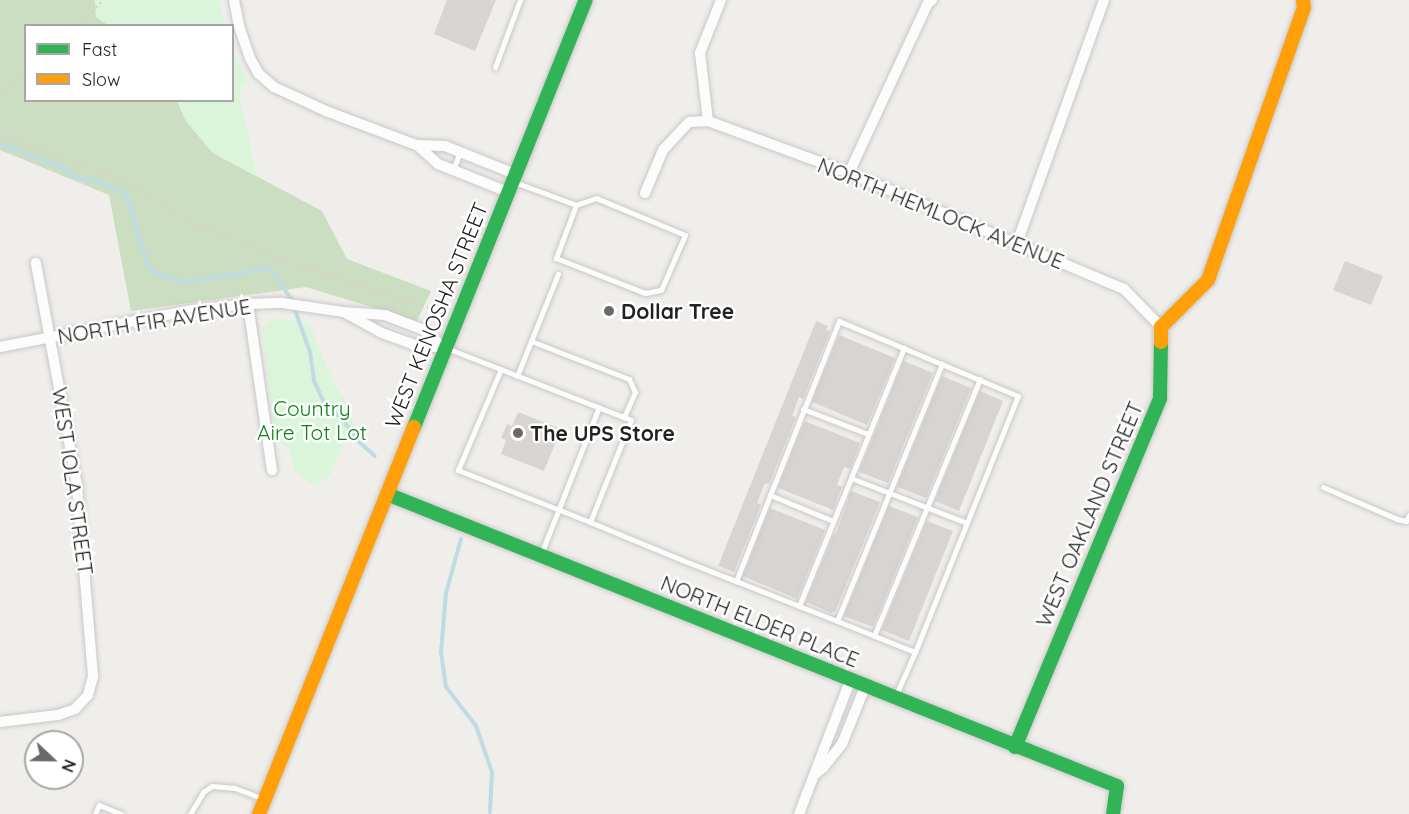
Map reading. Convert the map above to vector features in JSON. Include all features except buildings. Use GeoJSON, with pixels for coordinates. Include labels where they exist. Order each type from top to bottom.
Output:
{"type":"FeatureCollection","features":[{"type":"Feature","properties":{"kind":"street"},"geometry":{"type":"LineString","coordinates":[[234,0],[244,46],[259,74],[274,87],[416,145],[438,164],[453,170],[512,182]]}},
{"type":"Feature","properties":{"kind":"street","name":"WEST KENOSHA STREET"},"geometry":{"type":"LineString","coordinates":[[259,814],[586,0]]}},
{"type":"Feature","properties":{"kind":"street"},"geometry":{"type":"LineString","coordinates":[[645,193],[663,150],[689,122],[708,121],[700,53],[721,0]]}},
{"type":"Feature","properties":{"kind":"street"},"geometry":{"type":"LineString","coordinates":[[849,173],[928,3],[932,0]]}},
{"type":"Feature","properties":{"kind":"street"},"geometry":{"type":"LineString","coordinates":[[1017,243],[1104,0]]}},
{"type":"Feature","properties":{"kind":"street"},"geometry":{"type":"LineString","coordinates":[[1161,327],[1208,280],[1304,7],[1303,0]]}},
{"type":"Feature","properties":{"kind":"street","name":"NORTH HEMLOCK AVENUE"},"geometry":{"type":"LineString","coordinates":[[708,121],[849,173],[1124,289],[1161,327]]}},
{"type":"Feature","properties":{"kind":"street"},"geometry":{"type":"LineString","coordinates":[[416,145],[445,146],[460,152],[512,182]]}},
{"type":"Feature","properties":{"kind":"street","name":"WEST IOLA STREET"},"geometry":{"type":"LineString","coordinates":[[0,722],[58,715],[75,709],[86,699],[93,676],[81,514],[36,263]]}},
{"type":"Feature","properties":{"kind":"street","name":"NORTH FIR AVENUE"},"geometry":{"type":"LineString","coordinates":[[0,347],[194,310],[282,303],[385,315],[422,329],[445,348]]}},
{"type":"Feature","properties":{"kind":"street"},"geometry":{"type":"LineString","coordinates":[[248,304],[272,471]]}},
{"type":"Feature","properties":{"kind":"street","name":"NORTH FIR AVENUE"},"geometry":{"type":"LineString","coordinates":[[344,312],[380,332],[415,345],[445,348]]}},
{"type":"Feature","properties":{"kind":"street","name":"WEST OAKLAND STREET"},"geometry":{"type":"LineString","coordinates":[[1015,747],[1160,398],[1161,327]]}},
{"type":"Feature","properties":{"kind":"street","name":"NORTH ELDER PLACE"},"geometry":{"type":"LineString","coordinates":[[387,494],[1117,786],[1113,814]]}},
{"type":"Feature","properties":{"kind":"street"},"geometry":{"type":"LineString","coordinates":[[799,814],[850,681]]}},
{"type":"Feature","properties":{"kind":"street"},"geometry":{"type":"LineString","coordinates":[[815,774],[823,768],[842,744],[865,687]]}},
{"type":"Feature","properties":{"kind":"lane"},"geometry":{"type":"LineString","coordinates":[[495,67],[520,0]]}},
{"type":"Feature","properties":{"kind":"lane"},"geometry":{"type":"LineString","coordinates":[[453,170],[460,152]]}},
{"type":"Feature","properties":{"kind":"lane"},"geometry":{"type":"LineString","coordinates":[[512,182],[576,206],[596,198],[685,235],[661,290],[645,293],[556,258],[576,206]]}},
{"type":"Feature","properties":{"kind":"lane"},"geometry":{"type":"LineString","coordinates":[[517,376],[558,274]]}},
{"type":"Feature","properties":{"kind":"lane"},"geometry":{"type":"LineString","coordinates":[[736,581],[839,321],[1018,396],[915,652],[894,698]]}},
{"type":"Feature","properties":{"kind":"lane"},"geometry":{"type":"LineString","coordinates":[[531,341],[629,379],[635,392],[624,417]]}},
{"type":"Feature","properties":{"kind":"lane"},"geometry":{"type":"LineString","coordinates":[[445,348],[631,420],[590,522]]}},
{"type":"Feature","properties":{"kind":"lane"},"geometry":{"type":"LineString","coordinates":[[799,606],[904,348]]}},
{"type":"Feature","properties":{"kind":"lane"},"geometry":{"type":"LineString","coordinates":[[837,621],[942,364]]}},
{"type":"Feature","properties":{"kind":"lane"},"geometry":{"type":"LineString","coordinates":[[501,369],[458,470],[915,652]]}},
{"type":"Feature","properties":{"kind":"lane"},"geometry":{"type":"LineString","coordinates":[[874,636],[980,380]]}},
{"type":"Feature","properties":{"kind":"lane"},"geometry":{"type":"LineString","coordinates":[[540,555],[598,407]]}},
{"type":"Feature","properties":{"kind":"lane"},"geometry":{"type":"LineString","coordinates":[[803,409],[868,434]]}},
{"type":"Feature","properties":{"kind":"lane"},"geometry":{"type":"LineString","coordinates":[[851,478],[967,523]]}},
{"type":"Feature","properties":{"kind":"lane"},"geometry":{"type":"LineString","coordinates":[[1323,487],[1397,519],[1406,521],[1409,515]]}},
{"type":"Feature","properties":{"kind":"lane"},"geometry":{"type":"LineString","coordinates":[[770,495],[833,521]]}},
{"type":"Feature","properties":{"kind":"lane"},"geometry":{"type":"LineString","coordinates":[[836,717],[850,723]]}},
{"type":"Feature","properties":{"kind":"lane"},"geometry":{"type":"LineString","coordinates":[[190,814],[199,797],[212,786],[235,788],[265,800]]}},
{"type":"Feature","properties":{"kind":"lane"},"geometry":{"type":"LineString","coordinates":[[96,814],[99,805],[121,814]]}},
{"type":"Feature","properties":{"kind":"path"},"geometry":{"type":"LineString","coordinates":[[81,24],[102,0]]}},
{"type":"Feature","properties":{"kind":"path"},"geometry":{"type":"LineString","coordinates":[[0,97],[24,75]]}},
{"type":"Feature","properties":{"kind":"path"},"geometry":{"type":"LineString","coordinates":[[0,135],[118,178],[137,187],[187,220],[301,267],[429,308]]}},
{"type":"Feature","properties":{"kind":"green space"},"geometry":{"type":"Polygon","coordinates":[[[0,0],[95,0],[96,16],[107,24],[24,24],[24,102],[177,102],[186,121],[213,153],[322,211],[347,259],[431,291],[417,321],[306,287],[131,311],[109,195],[0,150],[0,0]]]}},
{"type":"Feature","properties":{"kind":"green space"},"geometry":{"type":"Polygon","coordinates":[[[95,0],[219,0],[225,24],[106,24],[96,17],[95,0]]]}},
{"type":"Feature","properties":{"kind":"green space"},"geometry":{"type":"Polygon","coordinates":[[[234,52],[247,80],[239,94],[257,176],[213,153],[186,121],[177,102],[234,102],[234,52]]]}},
{"type":"Feature","properties":{"kind":"green space","name":"Country Aire Tot Lot"},"geometry":{"type":"Polygon","coordinates":[[[272,319],[309,322],[332,380],[349,407],[353,421],[329,477],[314,486],[295,471],[289,451],[279,440],[274,425],[262,328],[272,319]]]}},
{"type":"Feature","properties":{"kind":"waterway"},"geometry":{"type":"LineString","coordinates":[[0,144],[59,166],[76,177],[93,180],[126,193],[147,264],[157,274],[185,282],[266,269],[273,273],[291,299],[310,352],[314,381],[323,400],[343,420],[357,440],[375,456]]}},
{"type":"Feature","properties":{"kind":"waterway"},"geometry":{"type":"LineString","coordinates":[[461,539],[446,593],[441,652],[446,687],[476,726],[492,772],[490,812]]}},
{"type":"Feature","properties":{"kind":"traffic: fast"},"geometry":{"type":"LineString","coordinates":[[414,427],[586,0]]}},
{"type":"Feature","properties":{"kind":"traffic: fast"},"geometry":{"type":"LineString","coordinates":[[1015,747],[1160,398],[1161,342]]}},
{"type":"Feature","properties":{"kind":"traffic: fast"},"geometry":{"type":"LineString","coordinates":[[387,494],[1117,786],[1113,814]]}},
{"type":"Feature","properties":{"kind":"traffic: slow"},"geometry":{"type":"LineString","coordinates":[[1161,342],[1161,327],[1208,280],[1304,7],[1303,0]]}},
{"type":"Feature","properties":{"kind":"traffic: slow"},"geometry":{"type":"LineString","coordinates":[[259,814],[414,427]]}},
{"type":"Feature","properties":{"kind":"place","name":"Dollar Tree"},"geometry":{"type":"Point","coordinates":[609,311]}},
{"type":"Feature","properties":{"kind":"place","name":"The UPS Store"},"geometry":{"type":"Point","coordinates":[518,433]}}]}
